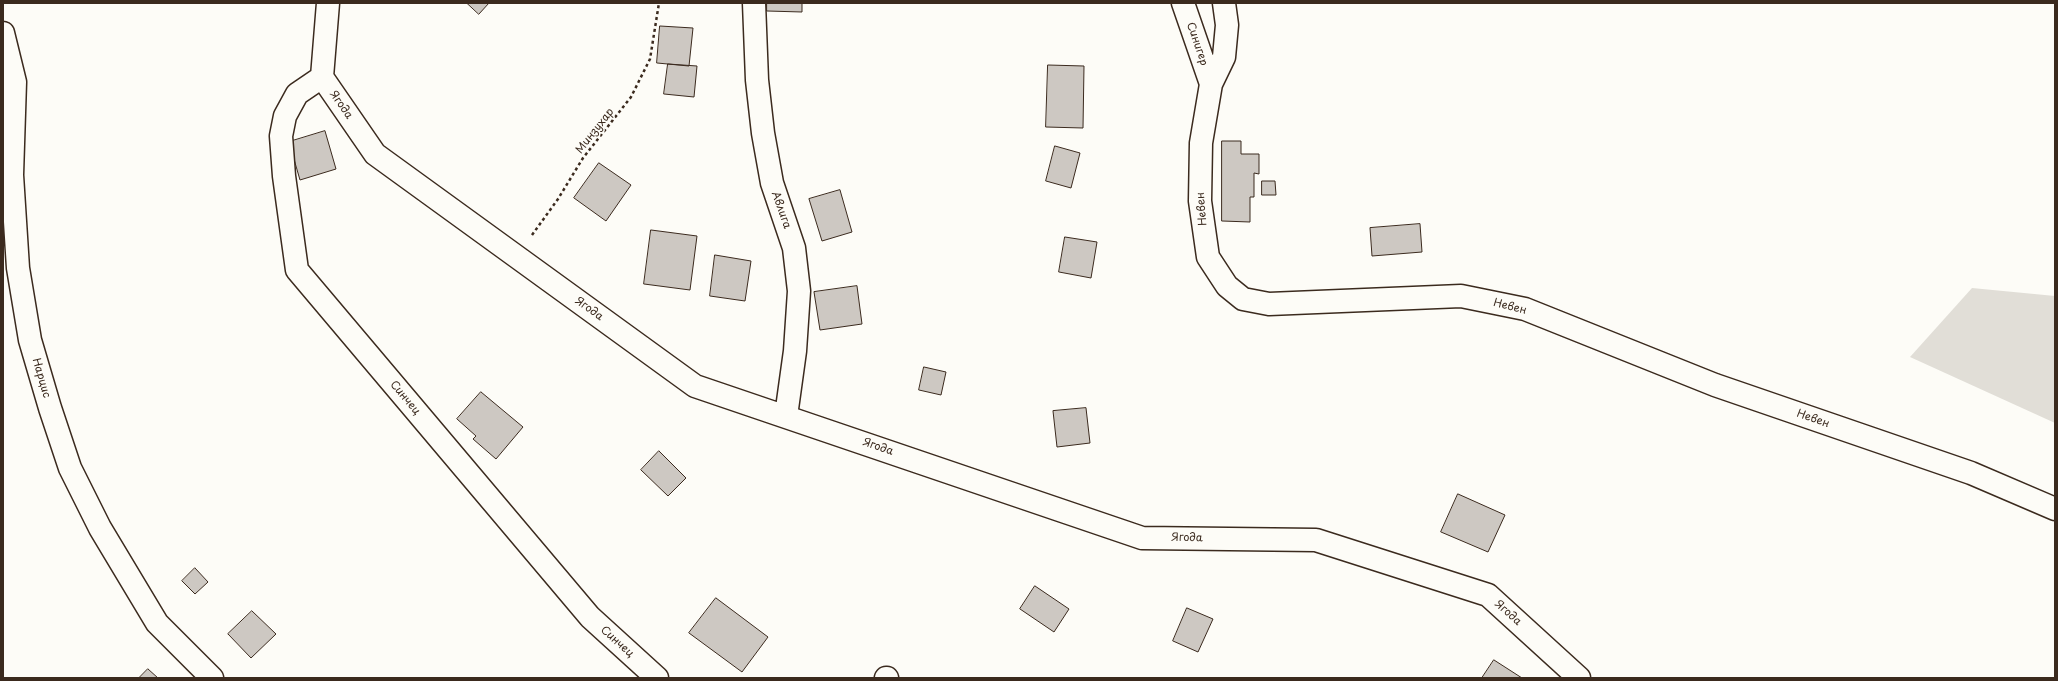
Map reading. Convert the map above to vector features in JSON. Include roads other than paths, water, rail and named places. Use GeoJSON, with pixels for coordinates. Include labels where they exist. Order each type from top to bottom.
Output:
{"type":"FeatureCollection","features":[{"type":"Feature","properties":{"kind":"street"},"geometry":{"type":"LineString","coordinates":[[322,77],[328,3]]}},
{"type":"Feature","properties":{"kind":"street","name":"Авлига"},"geometry":{"type":"LineString","coordinates":[[754,3],[757,80],[763,133],[772,183],[794,248],[799,291],[795,351],[786,416]]}},
{"type":"Feature","properties":{"kind":"street","name":"Синигер"},"geometry":{"type":"LineString","coordinates":[[1183,3],[1211,84]]}},
{"type":"Feature","properties":{"kind":"street","name":"Невен"},"geometry":{"type":"LineString","coordinates":[[1224,3],[1227,25],[1224,57],[1211,84],[1201,143],[1200,201],[1208,257],[1227,286],[1243,298],[1269,304],[1461,296],[1525,309],[1715,385],[1972,473],[2055,510]]}},
{"type":"Feature","properties":{"kind":"street","name":"Нарцис"},"geometry":{"type":"LineString","coordinates":[[3,33],[15,82],[12,175],[18,268],[30,340],[55,423],[70,468],[100,528],[156,623],[212,678]]}},
{"type":"Feature","properties":{"kind":"street","name":"Ягода"},"geometry":{"type":"LineString","coordinates":[[322,77],[375,154],[695,386],[1142,538],[1316,540],[1488,595],[1579,678]]}},
{"type":"Feature","properties":{"kind":"street","name":"Синчец"},"geometry":{"type":"LineString","coordinates":[[322,77],[298,94],[285,116],[281,136],[284,176],[297,270],[590,617],[657,678]]}}]}
